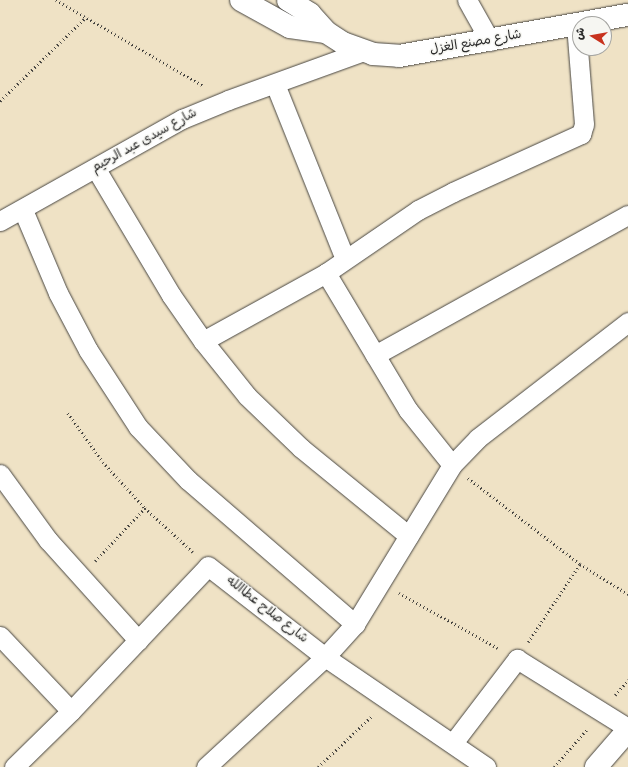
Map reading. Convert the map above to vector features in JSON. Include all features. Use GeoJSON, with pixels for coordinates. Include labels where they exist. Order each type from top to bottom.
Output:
{"type":"FeatureCollection","features":[{"type":"Feature","properties":{"kind":"main road","name":"شارع مصنع الغزل"},"geometry":{"type":"LineString","coordinates":[[241,0],[290,27],[326,32]]}},
{"type":"Feature","properties":{"kind":"main road","name":"شارع مصنع الغزل"},"geometry":{"type":"LineString","coordinates":[[288,0],[310,14],[326,32],[343,43],[364,51],[399,56],[490,42],[572,26]]}},
{"type":"Feature","properties":{"kind":"main road","name":"شارع مصنع الغزل"},"geometry":{"type":"LineString","coordinates":[[612,18],[628,15]]}},
{"type":"Feature","properties":{"kind":"main road"},"geometry":{"type":"LineString","coordinates":[[596,767],[628,729]]}},
{"type":"Feature","properties":{"kind":"street"},"geometry":{"type":"LineString","coordinates":[[467,0],[490,42]]}},
{"type":"Feature","properties":{"kind":"street","name":"شارع سيدى عبد الرحيم"},"geometry":{"type":"LineString","coordinates":[[0,221],[23,210],[182,119],[228,100],[364,51]]}},
{"type":"Feature","properties":{"kind":"street"},"geometry":{"type":"LineString","coordinates":[[203,341],[326,273],[418,210],[453,192],[581,134],[584,124],[579,56]]}},
{"type":"Feature","properties":{"kind":"street"},"geometry":{"type":"LineString","coordinates":[[275,84],[345,259]]}},
{"type":"Feature","properties":{"kind":"street"},"geometry":{"type":"LineString","coordinates":[[96,169],[138,244],[203,341],[247,396],[301,448],[409,536]]}},
{"type":"Feature","properties":{"kind":"street"},"geometry":{"type":"LineString","coordinates":[[23,210],[58,293],[88,350],[138,427],[188,480],[355,624]]}},
{"type":"Feature","properties":{"kind":"street"},"geometry":{"type":"LineString","coordinates":[[375,355],[628,215]]}},
{"type":"Feature","properties":{"kind":"street"},"geometry":{"type":"LineString","coordinates":[[326,273],[408,410],[452,465]]}},
{"type":"Feature","properties":{"kind":"street"},"geometry":{"type":"LineString","coordinates":[[206,767],[325,657],[355,624],[382,583],[452,465],[478,438],[628,322]]}},
{"type":"Feature","properties":{"kind":"street"},"geometry":{"type":"LineString","coordinates":[[0,474],[39,528],[138,640]]}},
{"type":"Feature","properties":{"kind":"street"},"geometry":{"type":"LineString","coordinates":[[14,767],[72,711],[208,566]]}},
{"type":"Feature","properties":{"kind":"street","name":"شارع صلاح عطاالله"},"geometry":{"type":"LineString","coordinates":[[208,566],[325,657],[388,702],[453,743],[486,767]]}},
{"type":"Feature","properties":{"kind":"street"},"geometry":{"type":"LineString","coordinates":[[0,636],[72,711]]}},
{"type":"Feature","properties":{"kind":"street"},"geometry":{"type":"LineString","coordinates":[[453,743],[517,659],[628,729]]}},
{"type":"Feature","properties":{"kind":"path"},"geometry":{"type":"LineString","coordinates":[[56,0],[228,100]]}},
{"type":"Feature","properties":{"kind":"path"},"geometry":{"type":"LineString","coordinates":[[0,101],[86,17]]}},
{"type":"Feature","properties":{"kind":"path"},"geometry":{"type":"LineString","coordinates":[[68,413],[103,462],[145,508],[208,566]]}},
{"type":"Feature","properties":{"kind":"path"},"geometry":{"type":"LineString","coordinates":[[452,465],[580,564],[628,594]]}},
{"type":"Feature","properties":{"kind":"path"},"geometry":{"type":"LineString","coordinates":[[81,576],[145,508]]}},
{"type":"Feature","properties":{"kind":"path"},"geometry":{"type":"LineString","coordinates":[[382,583],[517,659],[580,564]]}},
{"type":"Feature","properties":{"kind":"path"},"geometry":{"type":"LineString","coordinates":[[318,767],[388,702]]}}]}
